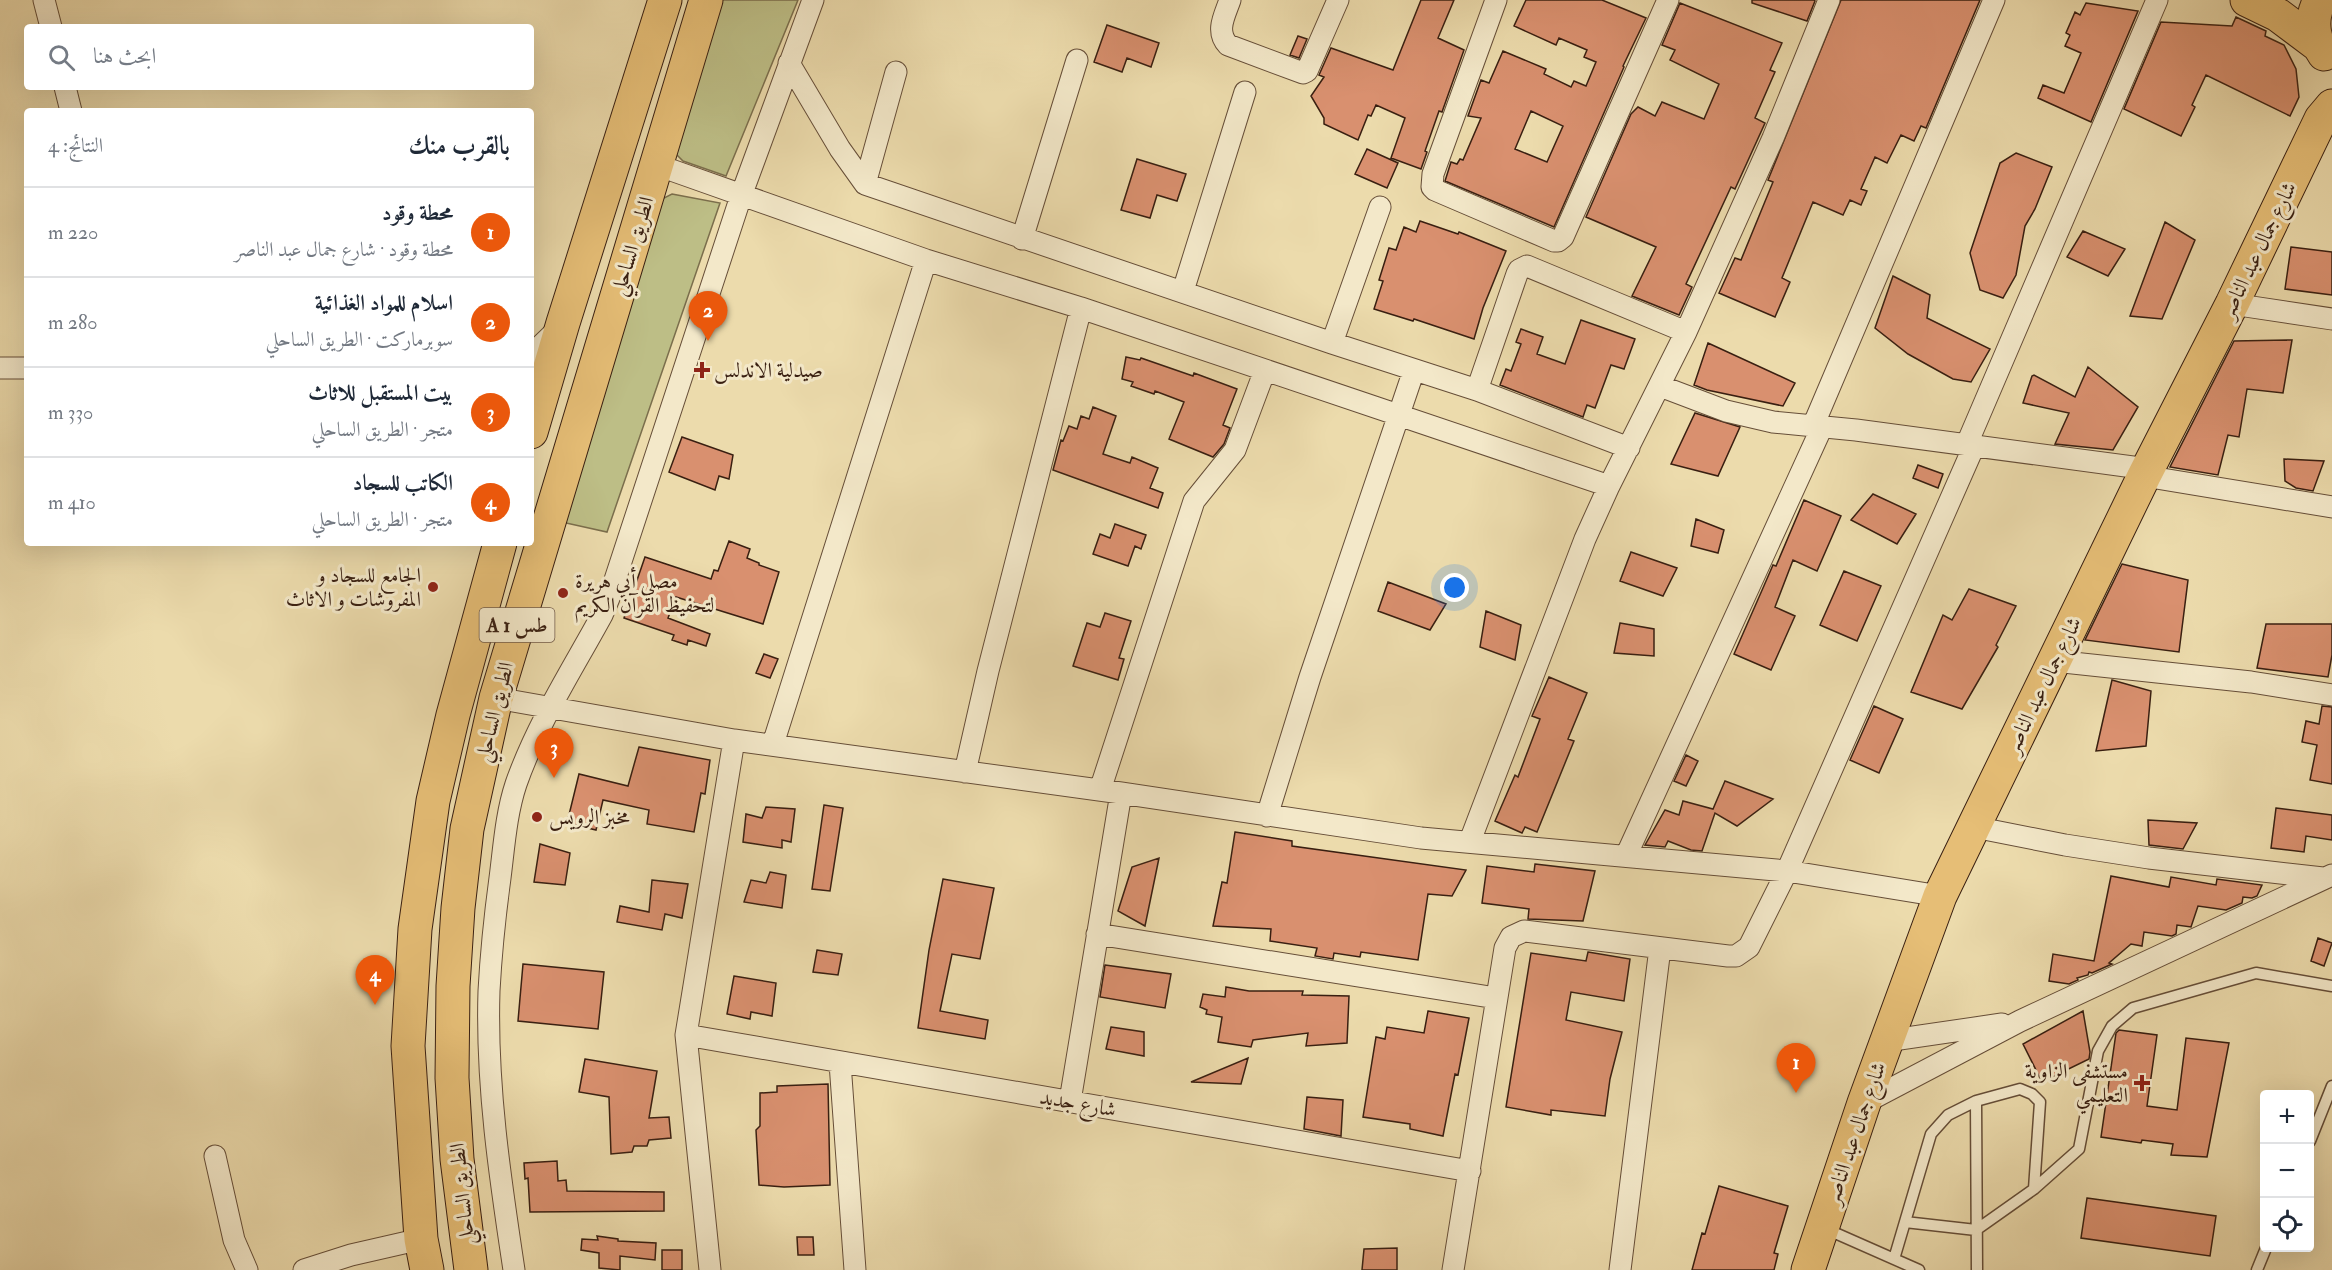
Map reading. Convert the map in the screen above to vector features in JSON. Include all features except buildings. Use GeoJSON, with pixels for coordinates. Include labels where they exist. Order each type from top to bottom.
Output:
{"type":"FeatureCollection","features":[{"type":"Feature","properties":{"kind":"main road","name":"الطريق الساحلي"},"geometry":{"type":"LineString","coordinates":[[534,422],[665,0]]}},
{"type":"Feature","properties":{"kind":"main road","name":"الطريق الساحلي"},"geometry":{"type":"LineString","coordinates":[[471,1270],[457,1159],[452,1078],[453,986],[458,908],[467,829],[495,698],[706,0]]}},
{"type":"Feature","properties":{"kind":"main road"},"geometry":{"type":"LineString","coordinates":[[2247,0],[2278,15],[2324,54]]}},
{"type":"Feature","properties":{"kind":"main road","name":"شارع جمال عبد الناصر"},"geometry":{"type":"LineString","coordinates":[[1808,1270],[1864,1103],[1940,896],[2146,473],[2326,112],[2324,54],[2313,24],[2320,0]]}},
{"type":"Feature","properties":{"kind":"main road","name":"الطريق الساحلي"},"geometry":{"type":"LineString","coordinates":[[424,1255],[408,1046],[415,929],[433,801],[453,716],[499,546]]}},
{"type":"Feature","properties":{"kind":"street"},"geometry":{"type":"LineString","coordinates":[[44,0],[50,24]]}},
{"type":"Feature","properties":{"kind":"street"},"geometry":{"type":"LineString","coordinates":[[514,1270],[492,1103],[489,992],[494,924],[513,798],[529,751],[549,708],[602,615],[609,598],[741,196],[813,0]]}},
{"type":"Feature","properties":{"kind":"street"},"geometry":{"type":"LineString","coordinates":[[1230,0],[1220,31],[1224,41],[1228,45],[1303,73],[1307,71],[1338,0]]}},
{"type":"Feature","properties":{"kind":"street"},"geometry":{"type":"LineString","coordinates":[[1496,0],[1433,174],[1432,187],[1455,200],[1554,241],[1561,240],[1563,237],[1668,0]]}},
{"type":"Feature","properties":{"kind":"street"},"geometry":{"type":"LineString","coordinates":[[1470,841],[1585,539],[1686,332],[1773,138],[1829,0]]}},
{"type":"Feature","properties":{"kind":"street"},"geometry":{"type":"LineString","coordinates":[[1626,856],[1817,427],[1994,0]]}},
{"type":"Feature","properties":{"kind":"street"},"geometry":{"type":"LineString","coordinates":[[1453,1270],[1496,998],[1508,941],[1517,932],[1524,930],[1728,956],[1743,953],[1753,941],[1787,871],[1970,446],[2157,0]]}},
{"type":"Feature","properties":{"kind":"street"},"geometry":{"type":"LineString","coordinates":[[1022,239],[1077,60]]}},
{"type":"Feature","properties":{"kind":"street"},"geometry":{"type":"LineString","coordinates":[[789,63],[840,149],[865,184],[1022,239],[1477,390],[1629,448]]}},
{"type":"Feature","properties":{"kind":"street"},"geometry":{"type":"LineString","coordinates":[[865,184],[896,72]]}},
{"type":"Feature","properties":{"kind":"street"},"geometry":{"type":"LineString","coordinates":[[66,90],[70,108]]}},
{"type":"Feature","properties":{"kind":"street"},"geometry":{"type":"LineString","coordinates":[[1183,291],[1245,92]]}},
{"type":"Feature","properties":{"kind":"street"},"geometry":{"type":"LineString","coordinates":[[657,165],[926,260],[1081,308],[1609,486]]}},
{"type":"Feature","properties":{"kind":"street"},"geometry":{"type":"LineString","coordinates":[[1332,343],[1380,207]]}},
{"type":"Feature","properties":{"kind":"street"},"geometry":{"type":"LineString","coordinates":[[773,744],[926,260]]}},
{"type":"Feature","properties":{"kind":"street"},"geometry":{"type":"LineString","coordinates":[[1477,390],[1517,274],[1519,270],[1527,266],[1686,332]]}},
{"type":"Feature","properties":{"kind":"street"},"geometry":{"type":"LineString","coordinates":[[2232,304],[2332,319]]}},
{"type":"Feature","properties":{"kind":"street"},"geometry":{"type":"LineString","coordinates":[[965,772],[988,671],[1081,308]]}},
{"type":"Feature","properties":{"kind":"street"},"geometry":{"type":"LineString","coordinates":[[534,352],[563,323]]}},
{"type":"Feature","properties":{"kind":"street"},"geometry":{"type":"LineString","coordinates":[[0,368],[24,369]]}},
{"type":"Feature","properties":{"kind":"street"},"geometry":{"type":"LineString","coordinates":[[1070,1101],[1097,934],[1111,792],[1194,501],[1235,450],[1265,370]]}},
{"type":"Feature","properties":{"kind":"street"},"geometry":{"type":"LineString","coordinates":[[1267,816],[1310,677],[1414,370]]}},
{"type":"Feature","properties":{"kind":"street"},"geometry":{"type":"LineString","coordinates":[[1660,387],[1740,415],[1773,422],[1970,446],[2146,473],[2332,507]]}},
{"type":"Feature","properties":{"kind":"street"},"geometry":{"type":"LineString","coordinates":[[2054,661],[2251,682],[2332,695]]}},
{"type":"Feature","properties":{"kind":"street"},"geometry":{"type":"LineString","coordinates":[[495,698],[734,740],[1421,838],[1787,871],[1940,896]]}},
{"type":"Feature","properties":{"kind":"street"},"geometry":{"type":"LineString","coordinates":[[710,1270],[686,1035],[734,740]]}},
{"type":"Feature","properties":{"kind":"street"},"geometry":{"type":"LineString","coordinates":[[1974,827],[2065,845],[2149,858],[2328,877]]}},
{"type":"Feature","properties":{"kind":"street"},"geometry":{"type":"LineString","coordinates":[[1864,1103],[2020,1021],[2328,877]]}},
{"type":"Feature","properties":{"kind":"street"},"geometry":{"type":"LineString","coordinates":[[1097,934],[1496,998]]}},
{"type":"Feature","properties":{"kind":"street"},"geometry":{"type":"LineString","coordinates":[[1620,1270],[1660,948]]}},
{"type":"Feature","properties":{"kind":"street"},"geometry":{"type":"LineString","coordinates":[[1886,1041],[2020,1021]]}},
{"type":"Feature","properties":{"kind":"street","name":"شارع جديد"},"geometry":{"type":"LineString","coordinates":[[686,1035],[1470,1171]]}},
{"type":"Feature","properties":{"kind":"street"},"geometry":{"type":"LineString","coordinates":[[840,1063],[855,1270]]}},
{"type":"Feature","properties":{"kind":"street"},"geometry":{"type":"LineString","coordinates":[[215,1156],[234,1240],[247,1270]]}},
{"type":"Feature","properties":{"kind":"street"},"geometry":{"type":"LineString","coordinates":[[304,1270],[351,1255],[424,1255]]}},
{"type":"Feature","properties":{"kind":"lane"},"geometry":{"type":"LineString","coordinates":[[1905,1222],[1976,1230],[2034,1189],[2079,1149],[2098,1051],[2112,1026],[2133,1008],[2256,973],[2332,986]]}},
{"type":"Feature","properties":{"kind":"lane"},"geometry":{"type":"LineString","coordinates":[[2314,1131],[2332,1086]]}},
{"type":"Feature","properties":{"kind":"lane"},"geometry":{"type":"LineString","coordinates":[[1894,1258],[1931,1134],[1948,1115],[1976,1101],[2020,1089],[2032,1094],[2040,1102],[2034,1189]]}},
{"type":"Feature","properties":{"kind":"lane"},"geometry":{"type":"LineString","coordinates":[[1976,1101],[1977,1270]]}},
{"type":"Feature","properties":{"kind":"lane"},"geometry":{"type":"LineString","coordinates":[[1823,1227],[1919,1270]]}},
{"type":"Feature","properties":{"kind":"lane"},"geometry":{"type":"LineString","coordinates":[[2257,1270],[2264,1252]]}},
{"type":"Feature","properties":{"kind":"green space"},"geometry":{"type":"Polygon","coordinates":[[[715,0],[798,0],[726,176],[683,161],[673,151],[715,0]]]}},
{"type":"Feature","properties":{"kind":"green space"},"geometry":{"type":"Polygon","coordinates":[[[672,194],[720,203],[607,532],[557,521],[662,199],[672,194]]]}},
{"type":"Feature","properties":{"kind":"place","name":"اسلام للمواد الغذائية"},"geometry":{"type":"Point","coordinates":[708,341]}},
{"type":"Feature","properties":{"kind":"place","name":"صيدلية الاندلس"},"geometry":{"type":"Point","coordinates":[702,370]}},
{"type":"Feature","properties":{"kind":"place","name":"الجامع للسجاد و المفروشات و الاثاث"},"geometry":{"type":"Point","coordinates":[433,587]}},
{"type":"Feature","properties":{"kind":"place","name":"مصلى أبي هريرة لتحفيظ القرآن الكريم"},"geometry":{"type":"Point","coordinates":[563,593]}},
{"type":"Feature","properties":{"kind":"place","name":"بيت المستقبل للاثاث"},"geometry":{"type":"Point","coordinates":[554,778]}},
{"type":"Feature","properties":{"kind":"place","name":"مخبز الرويس"},"geometry":{"type":"Point","coordinates":[537,817]}},
{"type":"Feature","properties":{"kind":"place","name":"الكاتب للسجاد"},"geometry":{"type":"Point","coordinates":[375,1005]}},
{"type":"Feature","properties":{"kind":"place","name":"مستشفى الزاوية التعليمي"},"geometry":{"type":"Point","coordinates":[2142,1083]}},
{"type":"Feature","properties":{"kind":"place","name":"محطة وقود"},"geometry":{"type":"Point","coordinates":[1796,1093]}}]}
